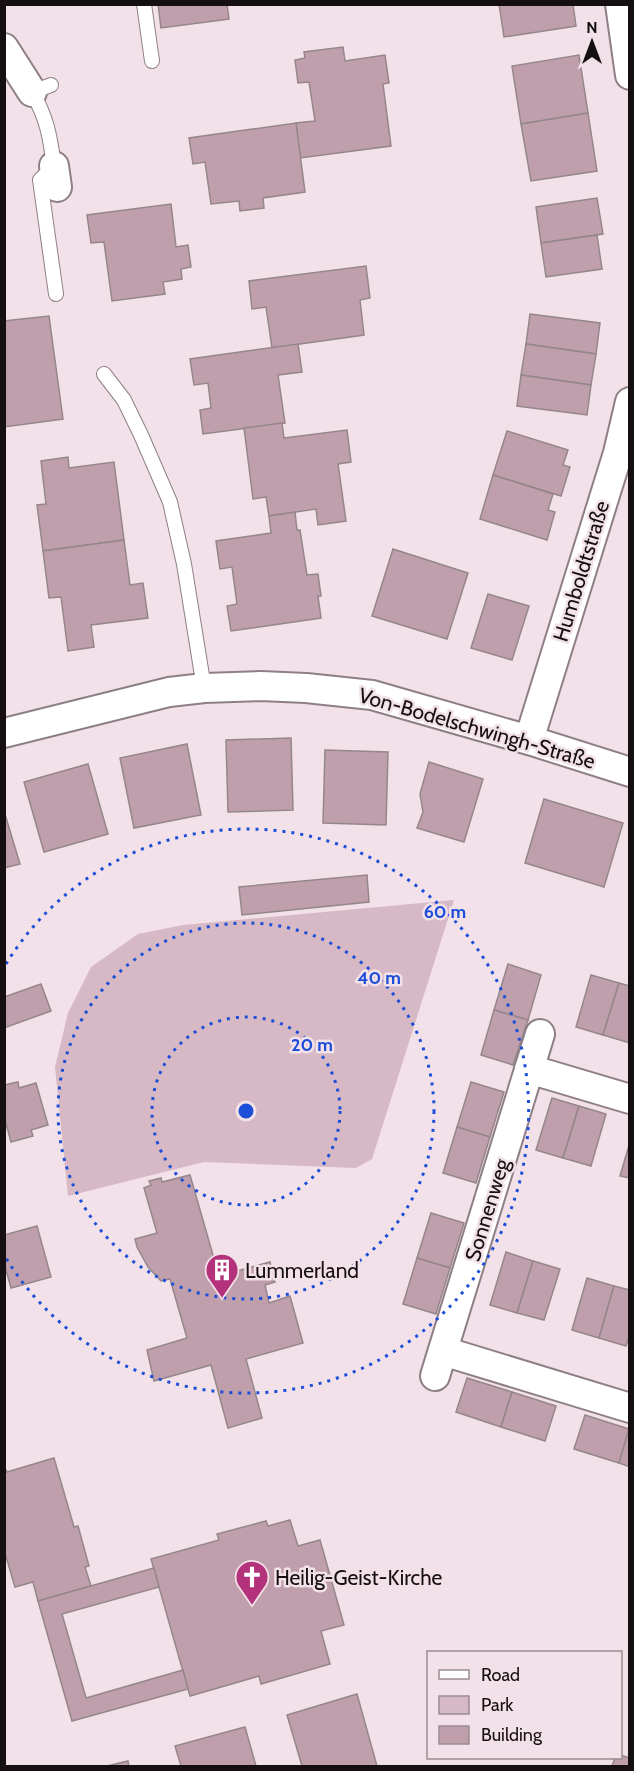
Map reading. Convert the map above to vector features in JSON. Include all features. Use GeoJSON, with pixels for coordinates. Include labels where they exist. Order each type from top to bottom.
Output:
{"type":"FeatureCollection","features":[{"type":"Feature","properties":{"kind":"street"},"geometry":{"type":"LineString","coordinates":[[620,4],[630,75]]}},
{"type":"Feature","properties":{"kind":"street"},"geometry":{"type":"LineString","coordinates":[[4,48],[41,88]]}},
{"type":"Feature","properties":{"kind":"street","name":"Humboldtstraße"},"geometry":{"type":"LineString","coordinates":[[529,740],[618,453],[630,402]]}},
{"type":"Feature","properties":{"kind":"street","name":"Von-Bodelschwingh-Straße"},"geometry":{"type":"LineString","coordinates":[[4,733],[170,692],[261,686],[372,695],[630,772]]}},
{"type":"Feature","properties":{"kind":"street","name":"Sonnenweg"},"geometry":{"type":"LineString","coordinates":[[540,1034],[439,1364],[630,1408]]}},
{"type":"Feature","properties":{"kind":"street"},"geometry":{"type":"LineString","coordinates":[[529,1069],[630,1099]]}},
{"type":"Feature","properties":{"kind":"lane"},"geometry":{"type":"LineString","coordinates":[[144,4],[152,61]]}},
{"type":"Feature","properties":{"kind":"lane"},"geometry":{"type":"LineString","coordinates":[[41,88],[39,105],[49,129],[58,173],[40,180],[56,294]]}},
{"type":"Feature","properties":{"kind":"lane"},"geometry":{"type":"LineString","coordinates":[[104,374],[124,400],[170,502],[184,564],[204,688]]}},
{"type":"Feature","properties":{"kind":"green space"},"geometry":{"type":"Polygon","coordinates":[[[454,900],[372,1159],[356,1168],[204,1162],[68,1196],[55,1067],[68,1013],[91,967],[138,934],[183,925],[454,900]]]}},
{"type":"Feature","properties":{"kind":"building"},"geometry":{"type":"Polygon","coordinates":[[[158,4],[227,4],[229,19],[161,28],[158,4]]]}},
{"type":"Feature","properties":{"kind":"building"},"geometry":{"type":"Polygon","coordinates":[[[499,4],[573,4],[576,26],[504,37],[499,4]]]}},
{"type":"Feature","properties":{"kind":"building"},"geometry":{"type":"Polygon","coordinates":[[[343,47],[345,61],[385,55],[389,83],[383,84],[391,146],[300,158],[296,123],[315,121],[309,82],[298,83],[295,60],[305,58],[304,52],[343,47]]]}},
{"type":"Feature","properties":{"kind":"building"},"geometry":{"type":"Polygon","coordinates":[[[579,55],[588,113],[521,124],[512,66],[579,55]]]}},
{"type":"Feature","properties":{"kind":"building"},"geometry":{"type":"Polygon","coordinates":[[[588,113],[597,171],[531,181],[521,124],[588,113]]]}},
{"type":"Feature","properties":{"kind":"building"},"geometry":{"type":"Polygon","coordinates":[[[296,123],[305,192],[263,198],[264,208],[240,211],[239,201],[211,204],[205,162],[193,164],[189,138],[296,123]]]}},
{"type":"Feature","properties":{"kind":"building"},"geometry":{"type":"Polygon","coordinates":[[[597,198],[603,234],[541,243],[536,207],[597,198]]]}},
{"type":"Feature","properties":{"kind":"building"},"geometry":{"type":"Polygon","coordinates":[[[171,204],[176,247],[188,245],[191,267],[181,269],[182,279],[163,282],[165,294],[112,301],[104,242],[91,243],[87,215],[171,204]]]}},
{"type":"Feature","properties":{"kind":"building"},"geometry":{"type":"Polygon","coordinates":[[[597,235],[602,269],[546,277],[541,243],[597,235]]]}},
{"type":"Feature","properties":{"kind":"building"},"geometry":{"type":"Polygon","coordinates":[[[366,266],[370,298],[360,300],[364,335],[272,348],[266,307],[252,309],[249,281],[366,266]]]}},
{"type":"Feature","properties":{"kind":"building"},"geometry":{"type":"Polygon","coordinates":[[[530,314],[600,323],[596,354],[526,344],[530,314]]]}},
{"type":"Feature","properties":{"kind":"building"},"geometry":{"type":"Polygon","coordinates":[[[49,316],[63,419],[4,427],[4,321],[49,316]]]}},
{"type":"Feature","properties":{"kind":"building"},"geometry":{"type":"Polygon","coordinates":[[[298,344],[302,372],[278,375],[285,423],[203,434],[200,410],[211,408],[208,383],[194,385],[190,359],[298,344]]]}},
{"type":"Feature","properties":{"kind":"building"},"geometry":{"type":"Polygon","coordinates":[[[526,344],[596,354],[591,385],[521,375],[526,344]]]}},
{"type":"Feature","properties":{"kind":"building"},"geometry":{"type":"Polygon","coordinates":[[[521,375],[591,385],[587,415],[517,406],[521,375]]]}},
{"type":"Feature","properties":{"kind":"building"},"geometry":{"type":"Polygon","coordinates":[[[282,423],[284,438],[347,430],[351,462],[338,464],[346,521],[318,525],[316,509],[269,516],[266,497],[253,499],[244,428],[282,423]]]}},
{"type":"Feature","properties":{"kind":"building"},"geometry":{"type":"Polygon","coordinates":[[[507,431],[568,450],[563,465],[570,467],[561,496],[493,475],[507,431]]]}},
{"type":"Feature","properties":{"kind":"building"},"geometry":{"type":"Polygon","coordinates":[[[68,457],[69,468],[114,462],[124,540],[43,551],[37,505],[46,504],[41,461],[68,457]]]}},
{"type":"Feature","properties":{"kind":"building"},"geometry":{"type":"Polygon","coordinates":[[[493,475],[553,494],[548,510],[555,512],[547,540],[480,519],[493,475]]]}},
{"type":"Feature","properties":{"kind":"building"},"geometry":{"type":"Polygon","coordinates":[[[295,512],[307,575],[318,574],[321,618],[231,631],[227,606],[237,604],[232,567],[220,569],[216,541],[271,533],[269,516],[295,512]]]}},
{"type":"Feature","properties":{"kind":"building"},"geometry":{"type":"Polygon","coordinates":[[[124,540],[130,585],[143,583],[148,618],[91,625],[94,647],[68,651],[61,597],[49,598],[43,551],[124,540]]]}},
{"type":"Feature","properties":{"kind":"building"},"geometry":{"type":"Polygon","coordinates":[[[393,549],[468,573],[447,639],[372,616],[393,549]]]}},
{"type":"Feature","properties":{"kind":"building"},"geometry":{"type":"Polygon","coordinates":[[[488,594],[529,606],[512,660],[471,648],[488,594]]]}},
{"type":"Feature","properties":{"kind":"building"},"geometry":{"type":"Polygon","coordinates":[[[291,738],[293,810],[228,812],[226,740],[291,738]]]}},
{"type":"Feature","properties":{"kind":"building"},"geometry":{"type":"Polygon","coordinates":[[[187,744],[201,815],[134,828],[120,758],[187,744]]]}},
{"type":"Feature","properties":{"kind":"building"},"geometry":{"type":"Polygon","coordinates":[[[325,750],[388,752],[386,825],[323,823],[325,750]]]}},
{"type":"Feature","properties":{"kind":"building"},"geometry":{"type":"Polygon","coordinates":[[[429,762],[483,779],[464,842],[417,828],[423,812],[420,794],[429,762]]]}},
{"type":"Feature","properties":{"kind":"building"},"geometry":{"type":"Polygon","coordinates":[[[88,764],[108,834],[44,852],[24,782],[88,764]]]}},
{"type":"Feature","properties":{"kind":"building"},"geometry":{"type":"Polygon","coordinates":[[[544,799],[623,823],[604,887],[525,863],[544,799]]]}},
{"type":"Feature","properties":{"kind":"building"},"geometry":{"type":"Polygon","coordinates":[[[4,811],[20,864],[4,868],[4,811]]]}},
{"type":"Feature","properties":{"kind":"building"},"geometry":{"type":"Polygon","coordinates":[[[367,875],[369,902],[242,915],[239,887],[367,875]]]}},
{"type":"Feature","properties":{"kind":"building"},"geometry":{"type":"Polygon","coordinates":[[[508,964],[541,975],[528,1020],[494,1010],[508,964]]]}},
{"type":"Feature","properties":{"kind":"building"},"geometry":{"type":"Polygon","coordinates":[[[591,975],[619,983],[603,1035],[576,1027],[591,975]]]}},
{"type":"Feature","properties":{"kind":"building"},"geometry":{"type":"Polygon","coordinates":[[[619,983],[630,986],[630,1043],[603,1035],[619,983]]]}},
{"type":"Feature","properties":{"kind":"building"},"geometry":{"type":"Polygon","coordinates":[[[41,984],[51,1011],[4,1028],[4,997],[41,984]]]}},
{"type":"Feature","properties":{"kind":"building"},"geometry":{"type":"Polygon","coordinates":[[[494,1010],[528,1020],[513,1065],[481,1055],[494,1010]]]}},
{"type":"Feature","properties":{"kind":"building"},"geometry":{"type":"Polygon","coordinates":[[[18,1082],[19,1088],[36,1083],[48,1125],[31,1130],[33,1136],[11,1142],[4,1116],[4,1085],[18,1082]]]}},
{"type":"Feature","properties":{"kind":"building"},"geometry":{"type":"Polygon","coordinates":[[[471,1082],[504,1092],[490,1137],[457,1127],[471,1082]]]}},
{"type":"Feature","properties":{"kind":"building"},"geometry":{"type":"Polygon","coordinates":[[[552,1098],[579,1106],[563,1158],[536,1150],[552,1098]]]}},
{"type":"Feature","properties":{"kind":"building"},"geometry":{"type":"Polygon","coordinates":[[[579,1106],[606,1114],[591,1166],[563,1158],[579,1106]]]}},
{"type":"Feature","properties":{"kind":"building"},"geometry":{"type":"Polygon","coordinates":[[[457,1127],[490,1137],[476,1183],[443,1173],[457,1127]]]}},
{"type":"Feature","properties":{"kind":"building"},"geometry":{"type":"Polygon","coordinates":[[[630,1142],[630,1178],[620,1176],[630,1142]]]}},
{"type":"Feature","properties":{"kind":"building","name":"Lummerland"},"geometry":{"type":"Polygon","coordinates":[[[190,1175],[219,1276],[270,1262],[275,1282],[265,1285],[269,1303],[290,1296],[303,1343],[246,1359],[262,1418],[228,1428],[211,1365],[154,1381],[147,1350],[187,1338],[170,1279],[161,1281],[148,1267],[137,1247],[135,1239],[157,1233],[144,1188],[151,1185],[149,1181],[161,1178],[162,1182],[190,1175]]]}},
{"type":"Feature","properties":{"kind":"building"},"geometry":{"type":"Polygon","coordinates":[[[431,1213],[464,1223],[450,1268],[417,1258],[431,1213]]]}},
{"type":"Feature","properties":{"kind":"building"},"geometry":{"type":"Polygon","coordinates":[[[37,1226],[51,1277],[11,1288],[4,1263],[4,1235],[37,1226]]]}},
{"type":"Feature","properties":{"kind":"building"},"geometry":{"type":"Polygon","coordinates":[[[506,1252],[533,1261],[517,1313],[490,1305],[506,1252]]]}},
{"type":"Feature","properties":{"kind":"building"},"geometry":{"type":"Polygon","coordinates":[[[417,1258],[450,1268],[436,1314],[403,1304],[417,1258]]]}},
{"type":"Feature","properties":{"kind":"building"},"geometry":{"type":"Polygon","coordinates":[[[533,1261],[560,1269],[544,1320],[517,1313],[533,1261]]]}},
{"type":"Feature","properties":{"kind":"building"},"geometry":{"type":"Polygon","coordinates":[[[587,1278],[614,1286],[599,1338],[572,1330],[587,1278]]]}},
{"type":"Feature","properties":{"kind":"building"},"geometry":{"type":"Polygon","coordinates":[[[614,1286],[630,1290],[630,1334],[626,1346],[599,1338],[614,1286]]]}},
{"type":"Feature","properties":{"kind":"building"},"geometry":{"type":"Polygon","coordinates":[[[467,1378],[512,1392],[501,1427],[456,1412],[467,1378]]]}},
{"type":"Feature","properties":{"kind":"building"},"geometry":{"type":"Polygon","coordinates":[[[512,1392],[556,1406],[545,1441],[501,1427],[512,1392]]]}},
{"type":"Feature","properties":{"kind":"building"},"geometry":{"type":"Polygon","coordinates":[[[585,1415],[629,1429],[619,1463],[574,1449],[585,1415]]]}},
{"type":"Feature","properties":{"kind":"building"},"geometry":{"type":"Polygon","coordinates":[[[630,1429],[630,1467],[619,1463],[630,1429]]]}},
{"type":"Feature","properties":{"kind":"building"},"geometry":{"type":"Polygon","coordinates":[[[54,1458],[74,1527],[78,1526],[89,1566],[85,1567],[91,1586],[38,1601],[33,1582],[15,1587],[4,1550],[4,1466],[7,1472],[54,1458]]]}},
{"type":"Feature","properties":{"kind":"building","name":"Heilig-Geist-Kirche"},"geometry":{"type":"Polygon","coordinates":[[[290,1520],[298,1546],[320,1540],[344,1625],[321,1631],[330,1664],[261,1684],[259,1676],[190,1696],[151,1559],[219,1540],[217,1534],[266,1521],[268,1526],[290,1520]]]}},
{"type":"Feature","properties":{"kind":"building"},"geometry":{"type":"Polygon","coordinates":[[[154,1568],[159,1587],[62,1614],[86,1698],[183,1670],[188,1689],[72,1721],[38,1601],[154,1568]]]}},
{"type":"Feature","properties":{"kind":"building"},"geometry":{"type":"Polygon","coordinates":[[[357,1694],[377,1766],[302,1766],[287,1715],[357,1694]]]}},
{"type":"Feature","properties":{"kind":"building"},"geometry":{"type":"Polygon","coordinates":[[[245,1727],[256,1766],[181,1766],[175,1746],[245,1727]]]}},
{"type":"Feature","properties":{"kind":"building"},"geometry":{"type":"Polygon","coordinates":[[[622,1756],[630,1758],[630,1766],[612,1766],[615,1759],[622,1759],[622,1756]]]}},
{"type":"Feature","properties":{"kind":"building"},"geometry":{"type":"Polygon","coordinates":[[[128,1761],[129,1766],[107,1766],[128,1761]]]}},
{"type":"Feature","properties":{"kind":"place","name":"Lummerland"},"geometry":{"type":"Point","coordinates":[222,1299]}},
{"type":"Feature","properties":{"kind":"place","name":"Heilig-Geist-Kirche"},"geometry":{"type":"Point","coordinates":[252,1606]}}]}
